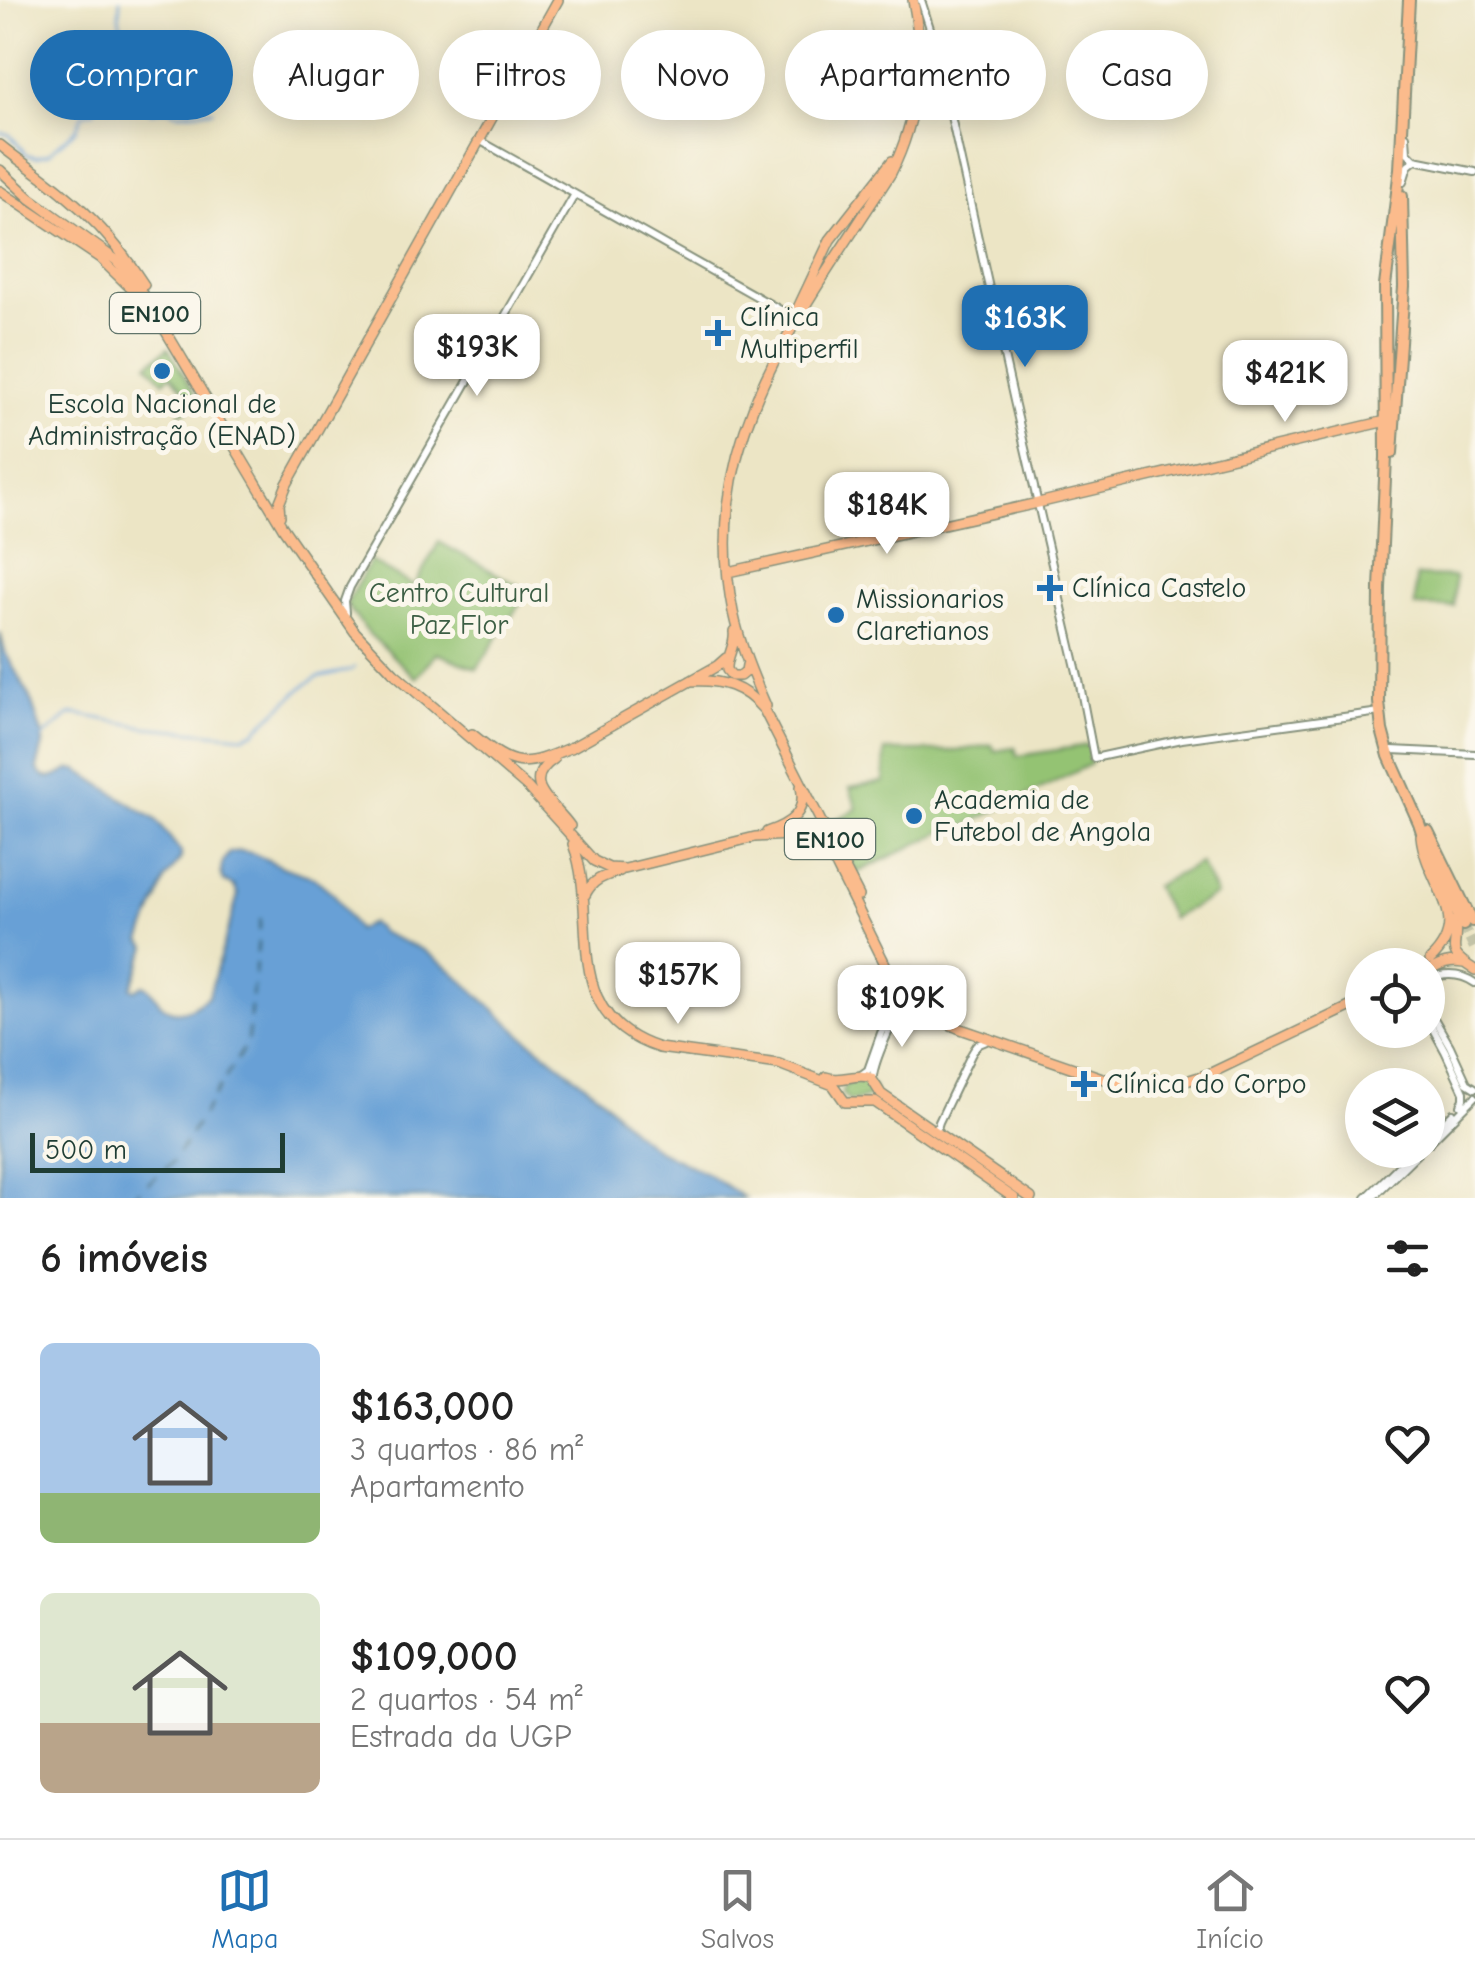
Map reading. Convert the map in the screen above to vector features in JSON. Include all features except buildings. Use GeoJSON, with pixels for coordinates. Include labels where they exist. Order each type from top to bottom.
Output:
{"type":"FeatureCollection","features":[{"type":"Feature","properties":{"kind":"highway"},"geometry":{"type":"LineString","coordinates":[[1411,0],[1404,300],[1395,408],[1383,702],[1392,750],[1422,822],[1429,854],[1471,922]]}},
{"type":"Feature","properties":{"kind":"highway"},"geometry":{"type":"LineString","coordinates":[[1411,0],[1400,169],[1387,271],[1380,712],[1390,756],[1422,822]]}},
{"type":"Feature","properties":{"kind":"highway"},"geometry":{"type":"LineString","coordinates":[[1387,271],[1395,281],[1405,272]]}},
{"type":"Feature","properties":{"kind":"highway"},"geometry":{"type":"LineString","coordinates":[[1386,300],[1389,293],[1396,291],[1404,300]]}},
{"type":"Feature","properties":{"kind":"main road"},"geometry":{"type":"LineString","coordinates":[[280,516],[283,491],[558,0]]}},
{"type":"Feature","properties":{"kind":"main road"},"geometry":{"type":"LineString","coordinates":[[915,0],[917,30]]}},
{"type":"Feature","properties":{"kind":"main road"},"geometry":{"type":"LineString","coordinates":[[776,732],[734,630],[725,579],[723,534],[730,474],[751,401],[773,352],[893,159],[907,122],[914,84],[915,0]]}},
{"type":"Feature","properties":{"kind":"main road"},"geometry":{"type":"LineString","coordinates":[[798,310],[830,240],[892,171],[910,120]]}},
{"type":"Feature","properties":{"kind":"main road","name":"EN100"},"geometry":{"type":"LineString","coordinates":[[0,145],[105,232],[136,272],[280,516],[346,613],[390,663],[500,755],[530,763],[572,747],[690,681],[717,681],[744,691],[764,710],[896,972],[912,995],[940,1015],[1116,1078],[1158,1082],[1186,1078],[1345,1006]]}},
{"type":"Feature","properties":{"kind":"main road","name":"EN100"},"geometry":{"type":"LineString","coordinates":[[0,170],[32,200],[116,260],[130,275],[283,528],[347,621],[394,673],[546,806],[585,854],[604,866],[625,869],[755,836],[798,836],[825,852],[842,874],[891,976],[916,1006],[964,1030],[1133,1085],[1164,1085],[1209,1074],[1345,1006]]}},
{"type":"Feature","properties":{"kind":"main road"},"geometry":{"type":"LineString","coordinates":[[32,200],[41,202],[48,197],[50,188],[46,180]]}},
{"type":"Feature","properties":{"kind":"main road","name":"EN100"},"geometry":{"type":"LineString","coordinates":[[2,192],[100,258],[152,308]]}},
{"type":"Feature","properties":{"kind":"main road"},"geometry":{"type":"LineString","coordinates":[[62,221],[60,205],[68,201],[75,204]]}},
{"type":"Feature","properties":{"kind":"main road"},"geometry":{"type":"LineString","coordinates":[[690,681],[723,662],[738,643],[726,525],[739,447],[764,379],[821,260],[832,251],[833,259],[798,310]]}},
{"type":"Feature","properties":{"kind":"main road"},"geometry":{"type":"LineString","coordinates":[[728,572],[1386,421]]}},
{"type":"Feature","properties":{"kind":"main road"},"geometry":{"type":"LineString","coordinates":[[264,488],[274,497],[283,491]]}},
{"type":"Feature","properties":{"kind":"main road"},"geometry":{"type":"LineString","coordinates":[[572,747],[545,765],[538,778],[542,793],[562,814],[585,854]]}},
{"type":"Feature","properties":{"kind":"main road"},"geometry":{"type":"LineString","coordinates":[[755,836],[789,822],[801,808],[802,790],[788,755]]}},
{"type":"Feature","properties":{"kind":"main road"},"geometry":{"type":"LineString","coordinates":[[1422,822],[1427,866],[1455,919],[1454,952],[1472,969]]}},
{"type":"Feature","properties":{"kind":"main road"},"geometry":{"type":"LineString","coordinates":[[570,837],[581,868],[592,984],[603,1007],[623,1030],[658,1048],[779,1064],[830,1084],[849,1103],[875,1102],[1014,1198]]}},
{"type":"Feature","properties":{"kind":"main road"},"geometry":{"type":"LineString","coordinates":[[625,869],[597,879],[584,903],[599,989],[614,1014],[633,1031],[671,1046],[777,1059],[832,1080],[867,1076],[928,1127],[1031,1198]]}},
{"type":"Feature","properties":{"kind":"main road"},"geometry":{"type":"LineString","coordinates":[[1442,948],[1451,927],[1445,901]]}},
{"type":"Feature","properties":{"kind":"main road"},"geometry":{"type":"LineString","coordinates":[[1445,951],[1471,922]]}},
{"type":"Feature","properties":{"kind":"main road"},"geometry":{"type":"LineString","coordinates":[[1445,962],[1452,961],[1472,969]]}},
{"type":"Feature","properties":{"kind":"main road"},"geometry":{"type":"LineString","coordinates":[[839,1094],[844,1080]]}},
{"type":"Feature","properties":{"kind":"main road"},"geometry":{"type":"LineString","coordinates":[[866,1101],[873,1097],[875,1085]]}},
{"type":"Feature","properties":{"kind":"street"},"geometry":{"type":"LineString","coordinates":[[915,0],[929,30]]}},
{"type":"Feature","properties":{"kind":"street"},"geometry":{"type":"LineString","coordinates":[[916,13],[922,30]]}},
{"type":"Feature","properties":{"kind":"street"},"geometry":{"type":"LineString","coordinates":[[951,120],[1094,758],[1182,740],[1380,712]]}},
{"type":"Feature","properties":{"kind":"street"},"geometry":{"type":"LineString","coordinates":[[1406,134],[1407,152],[1416,160],[1475,172]]}},
{"type":"Feature","properties":{"kind":"street"},"geometry":{"type":"LineString","coordinates":[[479,140],[798,310]]}},
{"type":"Feature","properties":{"kind":"street"},"geometry":{"type":"LineString","coordinates":[[1404,182],[1408,166],[1416,160]]}},
{"type":"Feature","properties":{"kind":"street"},"geometry":{"type":"LineString","coordinates":[[332,594],[344,595],[350,587],[575,194]]}},
{"type":"Feature","properties":{"kind":"street"},"geometry":{"type":"LineString","coordinates":[[346,613],[350,587]]}},
{"type":"Feature","properties":{"kind":"street"},"geometry":{"type":"LineString","coordinates":[[1392,750],[1475,754]]}},
{"type":"Feature","properties":{"kind":"street"},"geometry":{"type":"LineString","coordinates":[[1445,975],[1475,983]]}},
{"type":"Feature","properties":{"kind":"street"},"geometry":{"type":"LineString","coordinates":[[875,1085],[873,1072],[896,1012],[891,976]]}},
{"type":"Feature","properties":{"kind":"street"},"geometry":{"type":"LineString","coordinates":[[860,1076],[868,1070],[880,1033],[896,1012],[916,1006]]}},
{"type":"Feature","properties":{"kind":"street"},"geometry":{"type":"LineString","coordinates":[[964,1030],[971,1055]]}},
{"type":"Feature","properties":{"kind":"street"},"geometry":{"type":"LineString","coordinates":[[939,1134],[939,1122],[971,1055],[977,1045],[990,1039]]}},
{"type":"Feature","properties":{"kind":"street"},"geometry":{"type":"LineString","coordinates":[[1445,1043],[1475,1092]]}},
{"type":"Feature","properties":{"kind":"street"},"geometry":{"type":"LineString","coordinates":[[1445,1043],[1464,1092],[1461,1105]]}},
{"type":"Feature","properties":{"kind":"street"},"geometry":{"type":"LineString","coordinates":[[1445,1122],[1475,1092]]}},
{"type":"Feature","properties":{"kind":"street"},"geometry":{"type":"LineString","coordinates":[[1445,1123],[1475,1092]]}},
{"type":"Feature","properties":{"kind":"street"},"geometry":{"type":"LineString","coordinates":[[928,1127],[939,1122]]}},
{"type":"Feature","properties":{"kind":"street"},"geometry":{"type":"LineString","coordinates":[[1369,1198],[1400,1168]]}},
{"type":"Feature","properties":{"kind":"green space"},"geometry":{"type":"Polygon","coordinates":[[[168,348],[195,394],[193,405],[183,413],[180,412],[186,404],[186,393],[171,375],[163,381],[148,364],[168,348]]]}},
{"type":"Feature","properties":{"kind":"green space","name":"Centro Cultural Paz Flor"},"geometry":{"type":"Polygon","coordinates":[[[439,542],[528,591],[477,669],[436,653],[416,678],[369,634],[346,605],[370,561],[414,586],[439,542]]]}},
{"type":"Feature","properties":{"kind":"green space"},"geometry":{"type":"Polygon","coordinates":[[[1416,576],[1455,577],[1454,607],[1415,606],[1416,576]]]}},
{"type":"Feature","properties":{"kind":"green space","name":"Academia de Futebol de Angola"},"geometry":{"type":"Polygon","coordinates":[[[992,745],[995,751],[1015,748],[1018,756],[1089,745],[1091,764],[948,834],[944,831],[856,873],[829,823],[857,809],[850,788],[884,782],[885,751],[956,751],[992,745]]]}},
{"type":"Feature","properties":{"kind":"green space"},"geometry":{"type":"Polygon","coordinates":[[[1200,863],[1216,895],[1171,918],[1155,886],[1200,863]]]}},
{"type":"Feature","properties":{"kind":"green space"},"geometry":{"type":"Polygon","coordinates":[[[866,1078],[874,1089],[867,1097],[849,1101],[842,1094],[845,1084],[866,1078]]]}},
{"type":"Feature","properties":{"kind":"water"},"geometry":{"type":"Polygon","coordinates":[[[0,632],[5,652],[30,697],[43,737],[37,768],[40,773],[52,778],[71,769],[78,770],[156,820],[181,852],[166,878],[141,941],[147,947],[131,988],[143,985],[171,1011],[191,1007],[209,995],[238,895],[234,886],[223,881],[222,866],[229,853],[252,853],[313,877],[334,894],[357,930],[371,923],[382,933],[423,950],[601,1097],[656,1149],[708,1174],[744,1198],[0,1198],[0,632]]]}},
{"type":"Feature","properties":{"kind":"waterway"},"geometry":{"type":"LineString","coordinates":[[0,132],[10,135],[26,154],[36,157],[49,153],[76,129],[83,114],[94,111],[110,75],[109,63],[118,49],[120,0]]}},
{"type":"Feature","properties":{"kind":"waterway"},"geometry":{"type":"LineString","coordinates":[[43,737],[75,714],[146,727],[243,736],[254,732],[305,685],[318,677],[355,667]]}},
{"type":"Feature","properties":{"kind":"ferry route"},"geometry":{"type":"LineString","coordinates":[[131,1198],[173,1162],[247,1043],[261,916]]}},
{"type":"Feature","properties":{"kind":"tunnel"},"geometry":{"type":"LineString","coordinates":[[1463,925],[1475,950]]}},
{"type":"Feature","properties":{"kind":"place","name":"Clínica Multiperfil"},"geometry":{"type":"Point","coordinates":[718,333]}},
{"type":"Feature","properties":{"kind":"place","name":"Escola Nacional de Administração (ENAD)"},"geometry":{"type":"Point","coordinates":[162,371]}},
{"type":"Feature","properties":{"kind":"place","name":"Clínica Castelo"},"geometry":{"type":"Point","coordinates":[1050,588]}},
{"type":"Feature","properties":{"kind":"place","name":"Missionarios Claretianos"},"geometry":{"type":"Point","coordinates":[836,615]}},
{"type":"Feature","properties":{"kind":"place","name":"Academia de Futebol de Angola"},"geometry":{"type":"Point","coordinates":[914,816]}},
{"type":"Feature","properties":{"kind":"place","name":"Clínica do Corpo"},"geometry":{"type":"Point","coordinates":[1084,1084]}}]}
